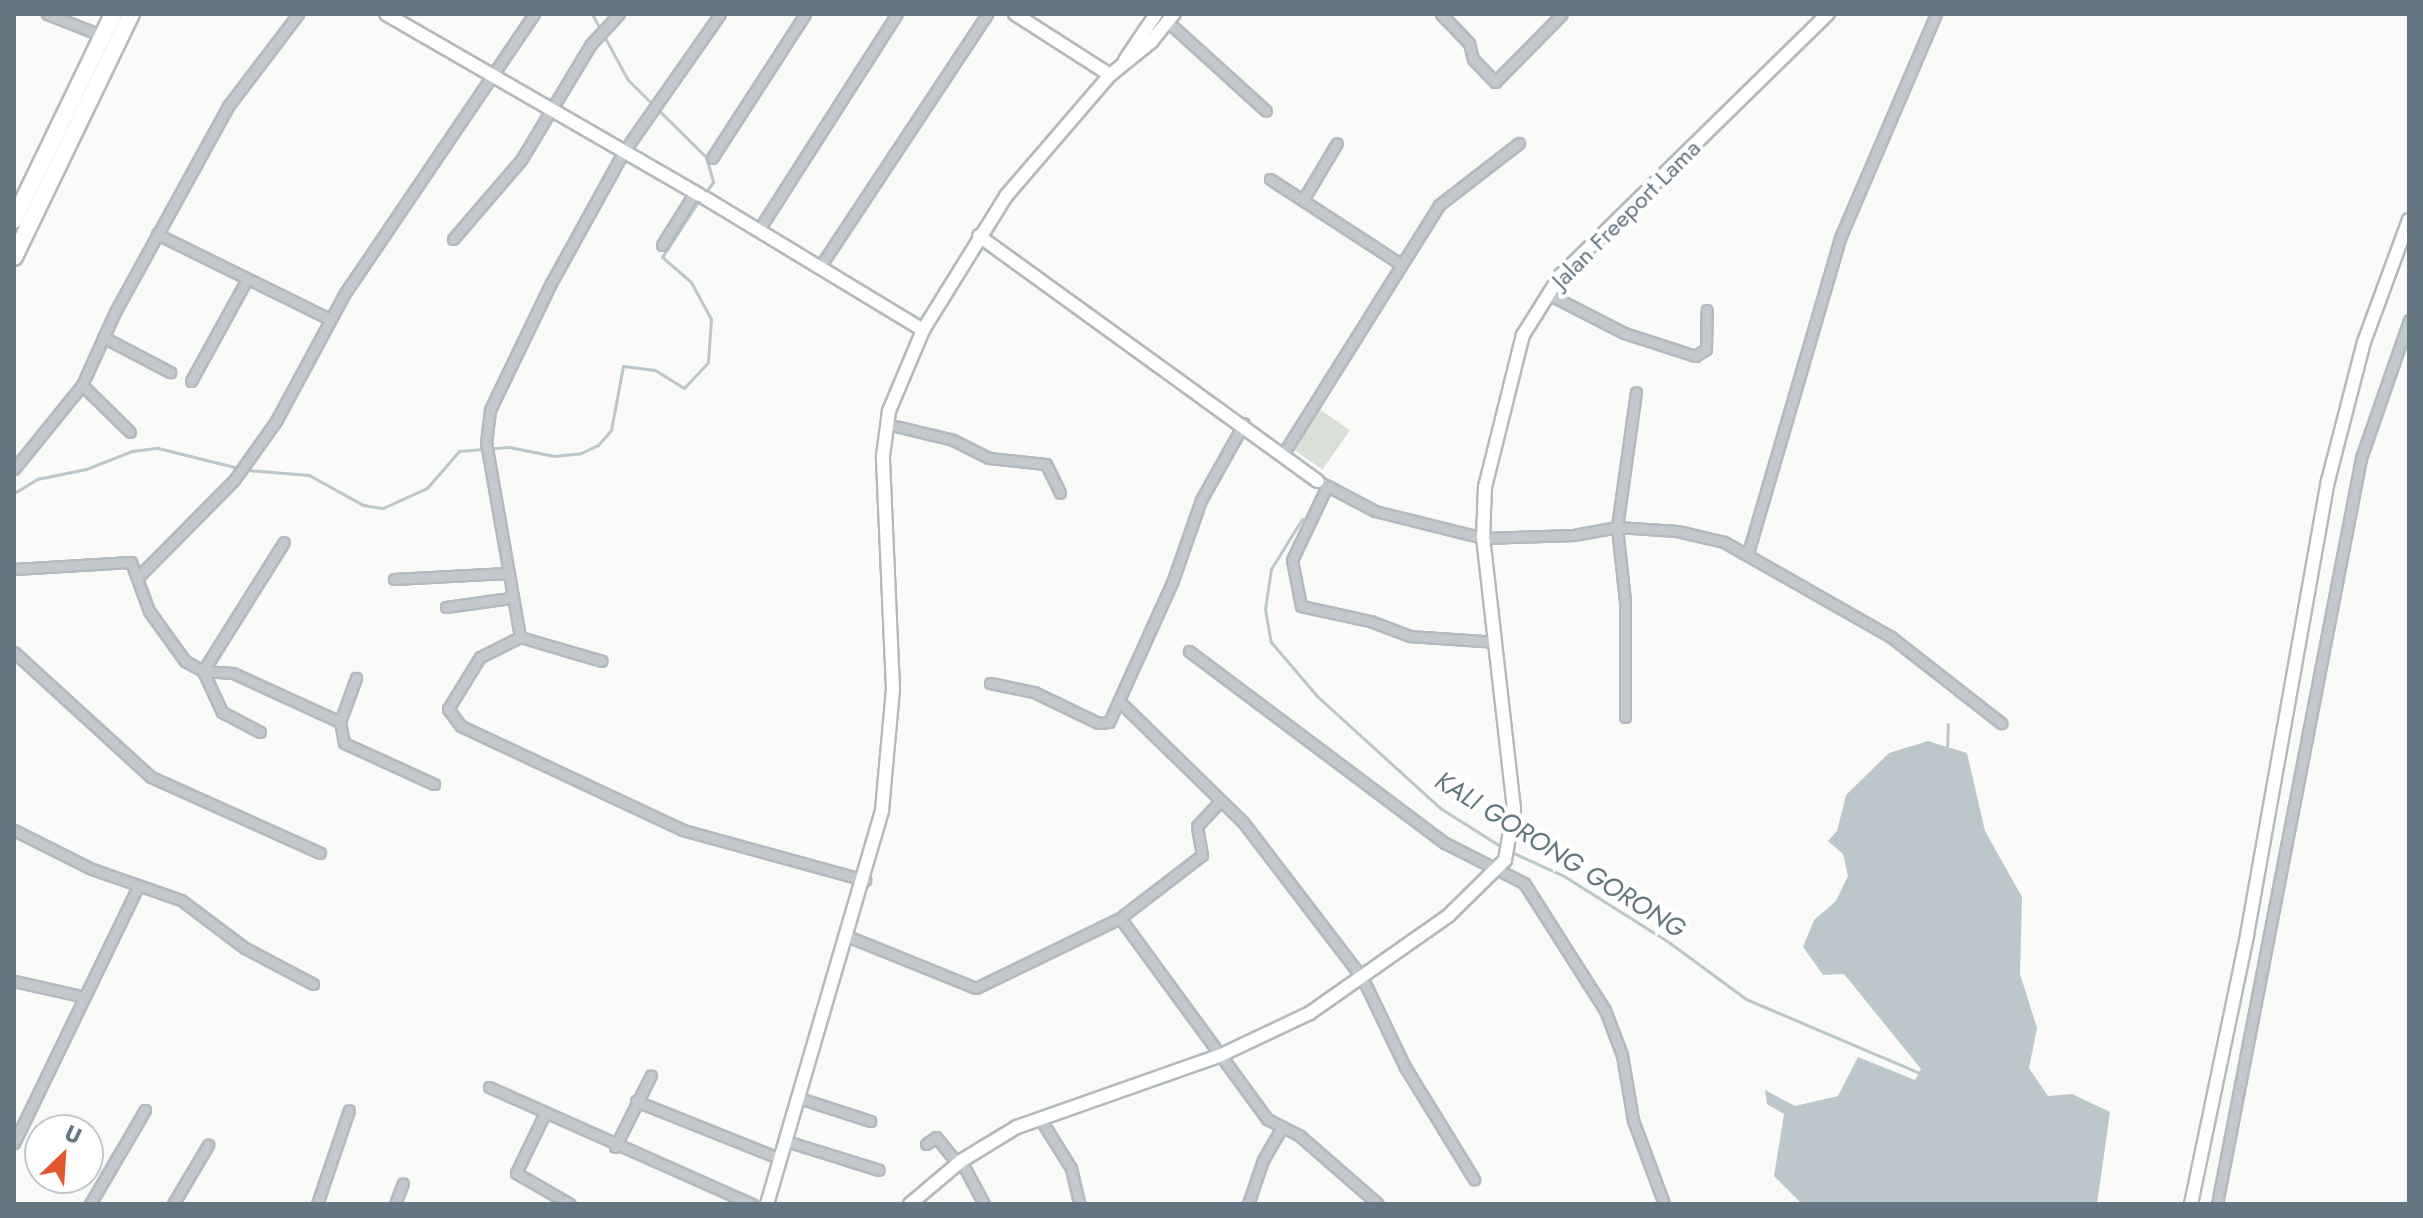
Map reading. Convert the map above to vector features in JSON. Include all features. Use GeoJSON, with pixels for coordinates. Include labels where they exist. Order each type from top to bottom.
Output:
{"type":"FeatureCollection","features":[{"type":"Feature","properties":{"kind":"highway"},"geometry":{"type":"LineString","coordinates":[[14,257],[18,224],[113,14]]}},
{"type":"Feature","properties":{"kind":"highway"},"geometry":{"type":"LineString","coordinates":[[18,224],[131,14]]}},
{"type":"Feature","properties":{"kind":"street"},"geometry":{"type":"LineString","coordinates":[[47,14],[103,36]]}},
{"type":"Feature","properties":{"kind":"street"},"geometry":{"type":"LineString","coordinates":[[14,469],[82,385],[103,337],[157,234],[234,98],[298,14]]}},
{"type":"Feature","properties":{"kind":"street"},"geometry":{"type":"LineString","coordinates":[[386,14],[700,195],[923,330]]}},
{"type":"Feature","properties":{"kind":"street"},"geometry":{"type":"LineString","coordinates":[[139,576],[234,480],[245,465],[289,400],[330,319],[534,14]]}},
{"type":"Feature","properties":{"kind":"street"},"geometry":{"type":"LineString","coordinates":[[453,239],[521,160],[591,44],[607,31],[619,14]]}},
{"type":"Feature","properties":{"kind":"street"},"geometry":{"type":"LineString","coordinates":[[520,637],[510,598],[486,442],[490,410],[530,326],[624,151],[720,14]]}},
{"type":"Feature","properties":{"kind":"street"},"geometry":{"type":"LineString","coordinates":[[712,158],[805,14]]}},
{"type":"Feature","properties":{"kind":"street"},"geometry":{"type":"LineString","coordinates":[[758,231],[897,14]]}},
{"type":"Feature","properties":{"kind":"street"},"geometry":{"type":"LineString","coordinates":[[819,268],[987,14]]}},
{"type":"Feature","properties":{"kind":"street"},"geometry":{"type":"LineString","coordinates":[[1015,14],[1110,75]]}},
{"type":"Feature","properties":{"kind":"street"},"geometry":{"type":"LineString","coordinates":[[1124,63],[1156,14]]}},
{"type":"Feature","properties":{"kind":"street"},"geometry":{"type":"LineString","coordinates":[[1441,14],[1469,43],[1473,59],[1493,82],[1562,14]]}},
{"type":"Feature","properties":{"kind":"street","name":"Jalan Freeport Lama"},"geometry":{"type":"LineString","coordinates":[[1501,864],[1512,836],[1508,726],[1483,538],[1485,487],[1507,385],[1523,335],[1548,294],[1577,259],[1828,14]]}},
{"type":"Feature","properties":{"kind":"street"},"geometry":{"type":"LineString","coordinates":[[1744,550],[1844,226],[1936,14]]}},
{"type":"Feature","properties":{"kind":"street"},"geometry":{"type":"LineString","coordinates":[[767,1204],[865,880],[882,810],[893,689],[884,502],[887,424],[923,330],[979,236],[1110,75],[1171,18],[1266,111]]}},
{"type":"Feature","properties":{"kind":"street"},"geometry":{"type":"LineString","coordinates":[[1303,200],[1337,143]]}},
{"type":"Feature","properties":{"kind":"street"},"geometry":{"type":"LineString","coordinates":[[1283,454],[1399,263],[1445,199],[1519,143]]}},
{"type":"Feature","properties":{"kind":"street"},"geometry":{"type":"LineString","coordinates":[[1270,179],[1399,263]]}},
{"type":"Feature","properties":{"kind":"street"},"geometry":{"type":"LineString","coordinates":[[662,245],[700,195]]}},
{"type":"Feature","properties":{"kind":"street"},"geometry":{"type":"LineString","coordinates":[[2191,1204],[2247,935],[2328,481],[2364,342],[2409,220]]}},
{"type":"Feature","properties":{"kind":"street"},"geometry":{"type":"LineString","coordinates":[[157,234],[330,319]]}},
{"type":"Feature","properties":{"kind":"street"},"geometry":{"type":"LineString","coordinates":[[979,236],[1244,423],[1323,483],[1375,511],[1483,538],[1574,535],[1617,527],[1677,531],[1724,542],[1744,550],[1891,637],[2001,723]]}},
{"type":"Feature","properties":{"kind":"street"},"geometry":{"type":"LineString","coordinates":[[191,381],[247,279]]}},
{"type":"Feature","properties":{"kind":"street"},"geometry":{"type":"LineString","coordinates":[[1548,294],[1624,333],[1695,356],[1706,349],[1707,310]]}},
{"type":"Feature","properties":{"kind":"street"},"geometry":{"type":"LineString","coordinates":[[2217,1204],[2361,458],[2409,320]]}},
{"type":"Feature","properties":{"kind":"street"},"geometry":{"type":"LineString","coordinates":[[103,337],[170,372]]}},
{"type":"Feature","properties":{"kind":"street"},"geometry":{"type":"LineString","coordinates":[[82,385],[130,432]]}},
{"type":"Feature","properties":{"kind":"street"},"geometry":{"type":"LineString","coordinates":[[1625,717],[1625,601],[1617,527],[1636,392]]}},
{"type":"Feature","properties":{"kind":"street"},"geometry":{"type":"LineString","coordinates":[[990,683],[1034,692],[1104,724],[1121,703],[1201,500],[1244,423]]}},
{"type":"Feature","properties":{"kind":"street"},"geometry":{"type":"LineString","coordinates":[[887,424],[953,440],[989,458],[1046,464],[1060,493]]}},
{"type":"Feature","properties":{"kind":"street"},"geometry":{"type":"LineString","coordinates":[[1323,483],[1292,560],[1301,606],[1375,623],[1410,636],[1496,642]]}},
{"type":"Feature","properties":{"kind":"street"},"geometry":{"type":"LineString","coordinates":[[203,671],[284,542]]}},
{"type":"Feature","properties":{"kind":"street"},"geometry":{"type":"LineString","coordinates":[[14,569],[119,559],[133,564],[161,630],[185,661],[203,671],[233,673],[340,722]]}},
{"type":"Feature","properties":{"kind":"street"},"geometry":{"type":"LineString","coordinates":[[394,579],[507,573]]}},
{"type":"Feature","properties":{"kind":"street"},"geometry":{"type":"LineString","coordinates":[[446,607],[510,598]]}},
{"type":"Feature","properties":{"kind":"street"},"geometry":{"type":"LineString","coordinates":[[602,661],[520,637],[480,657],[448,709],[461,726],[683,830],[865,880]]}},
{"type":"Feature","properties":{"kind":"street"},"geometry":{"type":"LineString","coordinates":[[1189,651],[1431,833],[1501,864],[1524,883],[1605,1010],[1622,1055],[1633,1120],[1664,1204]]}},
{"type":"Feature","properties":{"kind":"street"},"geometry":{"type":"LineString","coordinates":[[14,652],[151,777],[320,853]]}},
{"type":"Feature","properties":{"kind":"street"},"geometry":{"type":"LineString","coordinates":[[203,671],[222,712],[260,732]]}},
{"type":"Feature","properties":{"kind":"street"},"geometry":{"type":"LineString","coordinates":[[356,678],[340,722],[344,743],[434,784]]}},
{"type":"Feature","properties":{"kind":"street"},"geometry":{"type":"LineString","coordinates":[[1121,703],[1255,835],[1363,979],[1405,1067],[1474,1179]]}},
{"type":"Feature","properties":{"kind":"street"},"geometry":{"type":"LineString","coordinates":[[847,936],[976,988],[1120,918],[1202,855],[1197,826],[1221,800]]}},
{"type":"Feature","properties":{"kind":"street"},"geometry":{"type":"LineString","coordinates":[[14,830],[66,858],[181,900],[245,948],[313,984]]}},
{"type":"Feature","properties":{"kind":"street"},"geometry":{"type":"LineString","coordinates":[[910,1204],[959,1162],[1039,1117],[1221,1055],[1310,1013],[1363,979],[1448,916],[1501,864]]}},
{"type":"Feature","properties":{"kind":"street"},"geometry":{"type":"LineString","coordinates":[[14,1143],[81,996],[138,886]]}},
{"type":"Feature","properties":{"kind":"street"},"geometry":{"type":"LineString","coordinates":[[1120,918],[1267,1119],[1281,1129],[1300,1136],[1378,1204]]}},
{"type":"Feature","properties":{"kind":"street"},"geometry":{"type":"LineString","coordinates":[[14,981],[81,996]]}},
{"type":"Feature","properties":{"kind":"street"},"geometry":{"type":"LineString","coordinates":[[615,1147],[651,1075]]}},
{"type":"Feature","properties":{"kind":"street"},"geometry":{"type":"LineString","coordinates":[[489,1087],[615,1147],[752,1204]]}},
{"type":"Feature","properties":{"kind":"street"},"geometry":{"type":"LineString","coordinates":[[799,1098],[870,1121]]}},
{"type":"Feature","properties":{"kind":"street"},"geometry":{"type":"LineString","coordinates":[[636,1101],[781,1159]]}},
{"type":"Feature","properties":{"kind":"street"},"geometry":{"type":"LineString","coordinates":[[90,1204],[145,1110]]}},
{"type":"Feature","properties":{"kind":"street"},"geometry":{"type":"LineString","coordinates":[[317,1204],[349,1110]]}},
{"type":"Feature","properties":{"kind":"street"},"geometry":{"type":"LineString","coordinates":[[544,1115],[516,1173],[570,1204]]}},
{"type":"Feature","properties":{"kind":"street"},"geometry":{"type":"LineString","coordinates":[[1039,1117],[1071,1168],[1079,1204]]}},
{"type":"Feature","properties":{"kind":"street"},"geometry":{"type":"LineString","coordinates":[[1248,1204],[1281,1129]]}},
{"type":"Feature","properties":{"kind":"street"},"geometry":{"type":"LineString","coordinates":[[926,1144],[936,1137],[959,1162],[984,1204]]}},
{"type":"Feature","properties":{"kind":"street"},"geometry":{"type":"LineString","coordinates":[[786,1141],[879,1170]]}},
{"type":"Feature","properties":{"kind":"street"},"geometry":{"type":"LineString","coordinates":[[173,1204],[208,1145]]}},
{"type":"Feature","properties":{"kind":"street"},"geometry":{"type":"LineString","coordinates":[[395,1204],[403,1183]]}},
{"type":"Feature","properties":{"kind":"shaded area"},"geometry":{"type":"Polygon","coordinates":[[[1318,408],[1350,430],[1322,470],[1290,447],[1318,408]]]}},
{"type":"Feature","properties":{"kind":"shaded area"},"geometry":{"type":"Polygon","coordinates":[[[1928,741],[1967,753],[1985,831],[2022,897],[2020,974],[2037,1028],[2029,1068],[2048,1096],[2072,1094],[2110,1112],[2097,1204],[1802,1204],[1774,1176],[1784,1114],[1767,1104],[1765,1090],[1795,1106],[1838,1096],[1858,1057],[1915,1080],[1921,1069],[1844,974],[1823,975],[1803,947],[1814,920],[1836,901],[1848,876],[1843,854],[1828,841],[1837,831],[1846,795],[1889,753],[1928,741]]]}},
{"type":"Feature","properties":{"kind":"waterway"},"geometry":{"type":"LineString","coordinates":[[592,14],[628,80],[706,157],[713,182],[705,193]]}},
{"type":"Feature","properties":{"kind":"waterway"},"geometry":{"type":"LineString","coordinates":[[14,493],[37,479],[86,469],[132,451],[158,448],[246,470],[309,475],[363,505],[383,508],[427,488],[459,451],[509,447],[554,456],[581,453],[598,445],[611,430],[623,366],[655,370],[684,388],[708,362],[711,319],[691,282],[662,257],[700,199]]}},
{"type":"Feature","properties":{"kind":"waterway","name":"KALI GORONG GORONG"},"geometry":{"type":"LineString","coordinates":[[1302,519],[1271,569],[1265,609],[1271,642],[1317,696],[1440,808],[1502,847]]}},
{"type":"Feature","properties":{"kind":"waterway"},"geometry":{"type":"LineString","coordinates":[[1947,749],[1948,724]]}},
{"type":"Feature","properties":{"kind":"waterway","name":"KALI GORONG GORONG"},"geometry":{"type":"LineString","coordinates":[[1509,851],[1564,876],[1670,943],[1746,999],[1922,1074]]}}]}
